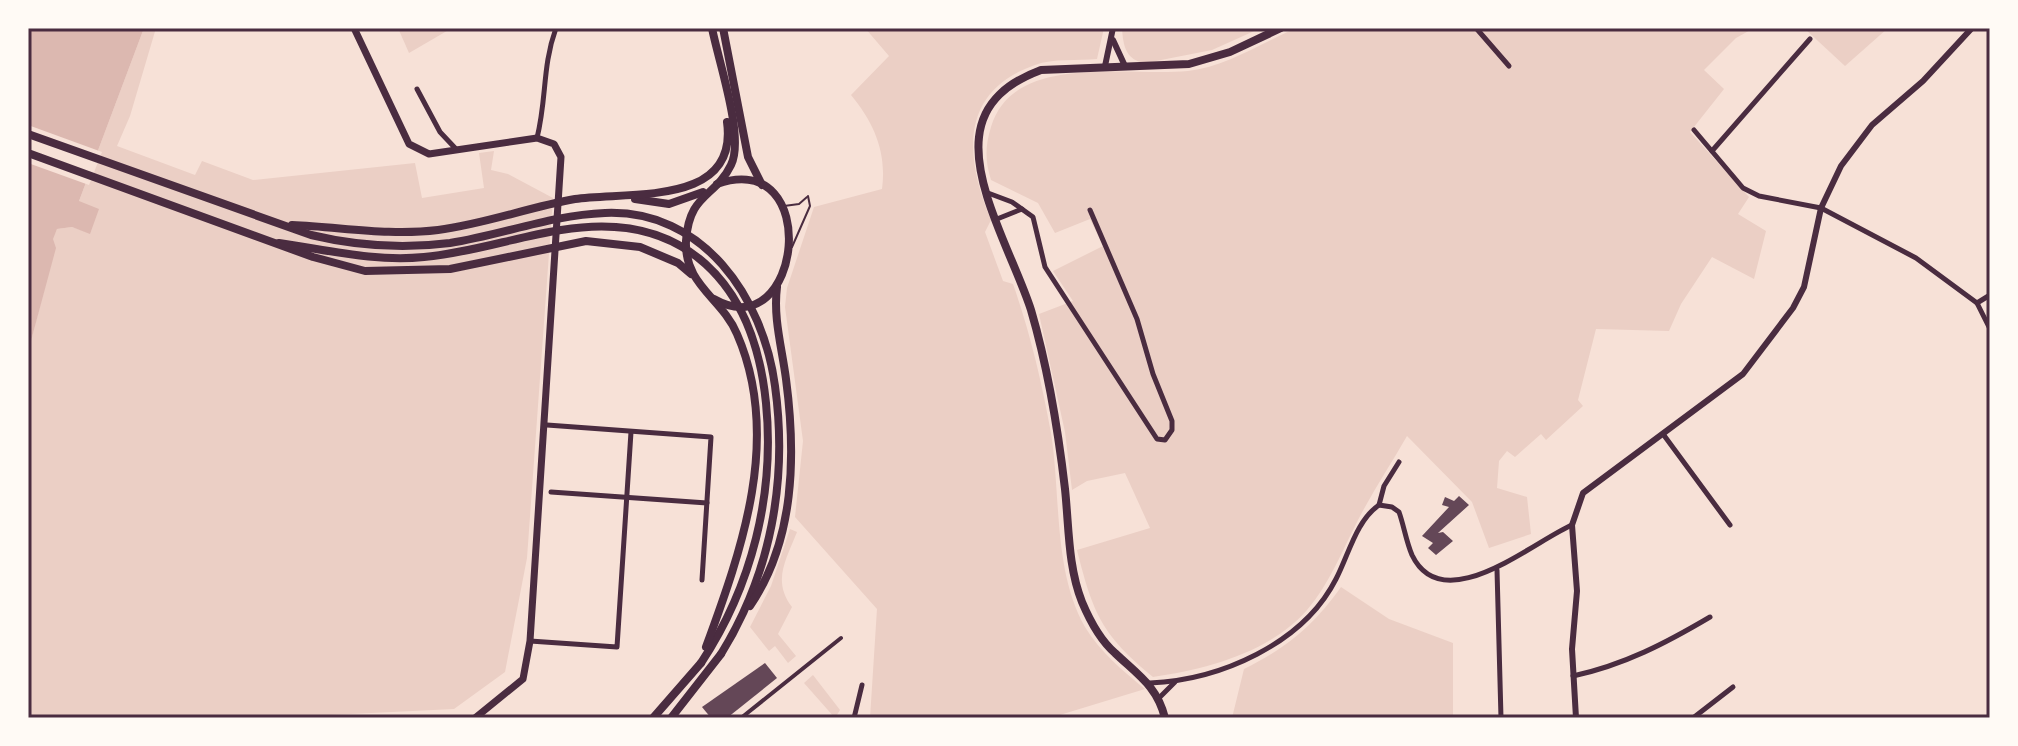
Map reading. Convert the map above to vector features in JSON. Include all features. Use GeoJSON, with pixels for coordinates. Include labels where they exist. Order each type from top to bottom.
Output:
{"type":"FeatureCollection","features":[{"type":"Feature","properties":{"kind":"main road"},"geometry":{"type":"LineString","coordinates":[[354,28],[409,144],[429,154],[537,138],[554,144],[561,157],[547,425],[528,655],[523,679],[475,718]]}},
{"type":"Feature","properties":{"kind":"main road"},"geometry":{"type":"LineString","coordinates":[[691,274],[687,251],[688,226],[694,206],[731,166],[735,149],[712,28]]}},
{"type":"Feature","properties":{"kind":"main road"},"geometry":{"type":"LineString","coordinates":[[671,718],[721,654],[766,583],[781,536],[791,475],[791,413],[775,316],[777,287],[788,256],[789,232],[783,206],[762,185],[748,157],[723,28]]}},
{"type":"Feature","properties":{"kind":"main road"},"geometry":{"type":"LineString","coordinates":[[1165,718],[1160,697],[1150,683],[1113,652],[1091,623],[1082,602],[1072,559],[1058,433],[1048,379],[1031,312],[980,167],[979,133],[998,94],[1020,78],[1041,70],[1189,64],[1230,52],[1281,28]]}},
{"type":"Feature","properties":{"kind":"main road"},"geometry":{"type":"LineString","coordinates":[[284,225],[377,233],[423,232],[468,225],[567,201],[671,193],[698,183],[717,166],[726,143],[724,88]]}},
{"type":"Feature","properties":{"kind":"main road"},"geometry":{"type":"LineString","coordinates":[[28,134],[335,241],[407,247],[451,242],[579,215],[617,213],[649,218],[683,232],[720,260],[754,309],[770,356],[779,414],[780,474],[771,534],[739,623]]}},
{"type":"Feature","properties":{"kind":"main road"},"geometry":{"type":"LineString","coordinates":[[28,153],[313,257],[365,271],[405,272],[475,265],[551,246],[612,241],[651,251],[687,268],[736,332],[750,384],[756,431],[751,505],[734,572],[701,663]]}},
{"type":"Feature","properties":{"kind":"main road"},"geometry":{"type":"LineString","coordinates":[[614,196],[669,204],[728,180],[750,180],[762,185]]}},
{"type":"Feature","properties":{"kind":"main road"},"geometry":{"type":"LineString","coordinates":[[279,243],[336,253],[409,259],[478,250],[561,230],[607,225],[646,230],[699,257],[722,281],[742,312],[764,383],[767,473],[757,533],[731,611],[701,663],[653,718]]}},
{"type":"Feature","properties":{"kind":"main road"},"geometry":{"type":"LineString","coordinates":[[706,295],[732,305],[761,300],[777,287]]}},
{"type":"Feature","properties":{"kind":"street"},"geometry":{"type":"LineString","coordinates":[[537,138],[545,103],[545,59],[556,28]]}},
{"type":"Feature","properties":{"kind":"street"},"geometry":{"type":"LineString","coordinates":[[1105,66],[1113,40],[1113,28]]}},
{"type":"Feature","properties":{"kind":"street"},"geometry":{"type":"LineString","coordinates":[[1476,28],[1509,66]]}},
{"type":"Feature","properties":{"kind":"street"},"geometry":{"type":"LineString","coordinates":[[1576,718],[1572,676],[1577,591],[1572,525],[1579,501],[1591,484],[1743,374],[1793,308],[1804,287],[1821,208],[1841,166],[1872,125],[1923,81],[1972,28]]}},
{"type":"Feature","properties":{"kind":"street"},"geometry":{"type":"LineString","coordinates":[[1712,151],[1810,39]]}},
{"type":"Feature","properties":{"kind":"street"},"geometry":{"type":"LineString","coordinates":[[1113,40],[1125,66]]}},
{"type":"Feature","properties":{"kind":"street"},"geometry":{"type":"LineString","coordinates":[[417,89],[440,132],[457,150]]}},
{"type":"Feature","properties":{"kind":"street"},"geometry":{"type":"LineString","coordinates":[[1694,130],[1743,188],[1759,196],[1821,208],[1916,258],[1977,303],[1990,329]]}},
{"type":"Feature","properties":{"kind":"street"},"geometry":{"type":"LineString","coordinates":[[988,193],[1025,209],[1033,217],[1045,267],[1157,439],[1165,440],[1172,430],[1172,421],[1153,374],[1137,319],[1090,210]]}},
{"type":"Feature","properties":{"kind":"street"},"geometry":{"type":"LineString","coordinates":[[997,219],[1013,210],[1025,209]]}},
{"type":"Feature","properties":{"kind":"street"},"geometry":{"type":"LineString","coordinates":[[1977,303],[1990,295]]}},
{"type":"Feature","properties":{"kind":"street"},"geometry":{"type":"LineString","coordinates":[[547,425],[711,437],[702,580]]}},
{"type":"Feature","properties":{"kind":"street"},"geometry":{"type":"LineString","coordinates":[[530,641],[617,647],[631,431]]}},
{"type":"Feature","properties":{"kind":"street"},"geometry":{"type":"LineString","coordinates":[[1663,434],[1730,525]]}},
{"type":"Feature","properties":{"kind":"street"},"geometry":{"type":"LineString","coordinates":[[1150,683],[1175,682],[1212,672],[1274,645],[1310,616],[1335,582],[1369,512],[1379,505],[1384,486],[1399,462]]}},
{"type":"Feature","properties":{"kind":"street"},"geometry":{"type":"LineString","coordinates":[[551,492],[707,503]]}},
{"type":"Feature","properties":{"kind":"street"},"geometry":{"type":"LineString","coordinates":[[1379,505],[1392,507],[1399,512],[1412,555],[1435,577],[1464,578],[1497,570],[1546,536],[1572,525]]}},
{"type":"Feature","properties":{"kind":"street"},"geometry":{"type":"LineString","coordinates":[[1497,570],[1501,718]]}},
{"type":"Feature","properties":{"kind":"street"},"geometry":{"type":"LineString","coordinates":[[1572,676],[1607,669],[1643,654],[1710,617]]}},
{"type":"Feature","properties":{"kind":"street"},"geometry":{"type":"LineString","coordinates":[[741,718],[841,638]]}},
{"type":"Feature","properties":{"kind":"street"},"geometry":{"type":"LineString","coordinates":[[1160,697],[1175,682]]}},
{"type":"Feature","properties":{"kind":"street"},"geometry":{"type":"LineString","coordinates":[[854,718],[862,685]]}},
{"type":"Feature","properties":{"kind":"street"},"geometry":{"type":"LineString","coordinates":[[1693,718],[1733,687]]}},
{"type":"Feature","properties":{"kind":"lane"},"geometry":{"type":"LineString","coordinates":[[783,206],[799,204],[808,196],[810,206],[788,256]]}},
{"type":"Feature","properties":{"kind":"shaded area"},"geometry":{"type":"Polygon","coordinates":[[[28,28],[144,28],[79,201],[99,209],[90,234],[72,227],[57,229],[53,239],[56,248],[28,352],[28,28]]]}},
{"type":"Feature","properties":{"kind":"shaded area"},"geometry":{"type":"Polygon","coordinates":[[[144,28],[156,28],[130,116],[117,146],[195,175],[202,161],[253,180],[415,163],[422,198],[484,188],[479,153],[494,151],[491,170],[508,174],[553,198],[527,558],[505,672],[454,709],[268,718],[28,718],[28,352],[55,248],[52,239],[57,229],[72,227],[90,233],[79,201],[144,28]]]}},
{"type":"Feature","properties":{"kind":"shaded area"},"geometry":{"type":"Polygon","coordinates":[[[398,28],[452,28],[409,53],[398,28]]]}},
{"type":"Feature","properties":{"kind":"shaded area"},"geometry":{"type":"Polygon","coordinates":[[[865,28],[1104,28],[1097,59],[1035,65],[1010,77],[992,92],[980,110],[974,129],[973,151],[982,197],[991,220],[985,232],[1003,281],[1013,284],[1040,377],[1051,433],[1063,557],[1075,605],[1097,645],[1145,689],[1050,718],[870,718],[877,609],[795,517],[803,441],[785,307],[787,288],[814,207],[882,189],[882,163],[877,139],[851,95],[889,56],[865,28]]]}},
{"type":"Feature","properties":{"kind":"shaded area"},"geometry":{"type":"Polygon","coordinates":[[[1122,28],[1261,28],[1212,50],[1146,63],[1139,62],[1127,52],[1122,28]]]}},
{"type":"Feature","properties":{"kind":"shaded area"},"geometry":{"type":"Polygon","coordinates":[[[1296,28],[1754,28],[1736,38],[1704,70],[1724,89],[1690,132],[1749,197],[1738,214],[1766,231],[1754,279],[1712,257],[1681,304],[1669,331],[1596,329],[1578,400],[1583,406],[1546,440],[1541,434],[1515,457],[1507,451],[1499,461],[1497,488],[1527,497],[1531,534],[1489,548],[1472,502],[1407,436],[1322,589],[1292,625],[1236,657],[1153,677],[1122,648],[1102,622],[1088,591],[1077,550],[1150,528],[1125,473],[1087,481],[1072,490],[1065,432],[1039,314],[1073,301],[1053,271],[1103,246],[1090,219],[1055,233],[1038,203],[991,180],[986,154],[989,134],[1003,103],[1022,87],[1047,78],[1075,73],[1202,69],[1229,60],[1296,28]]]}},
{"type":"Feature","properties":{"kind":"shaded area"},"geometry":{"type":"Polygon","coordinates":[[[1804,28],[1888,28],[1845,66],[1804,28]]]}},
{"type":"Feature","properties":{"kind":"shaded area"},"geometry":{"type":"Polygon","coordinates":[[[790,529],[797,532],[785,561],[782,579],[792,607],[778,634],[796,656],[788,663],[775,646],[769,651],[750,627],[771,586],[790,529]]]}},
{"type":"Feature","properties":{"kind":"shaded area"},"geometry":{"type":"Polygon","coordinates":[[[1341,587],[1389,619],[1453,643],[1453,718],[1232,718],[1244,669],[1274,653],[1298,634],[1341,587]]]}},
{"type":"Feature","properties":{"kind":"shaded area"},"geometry":{"type":"Polygon","coordinates":[[[813,675],[840,710],[835,718],[804,683],[813,675]]]}},
{"type":"Feature","properties":{"kind":"pier"},"geometry":{"type":"Polygon","coordinates":[[[28,125],[102,152],[89,185],[28,163],[28,125]]]}},
{"type":"Feature","properties":{"kind":"building"},"geometry":{"type":"Polygon","coordinates":[[[1459,496],[1469,505],[1438,533],[1443,532],[1453,541],[1436,555],[1428,548],[1433,543],[1422,536],[1449,507],[1442,505],[1445,497],[1454,501],[1459,496]]]}},
{"type":"Feature","properties":{"kind":"building"},"geometry":{"type":"Polygon","coordinates":[[[765,663],[777,678],[727,718],[711,718],[702,707],[765,663]]]}}]}
